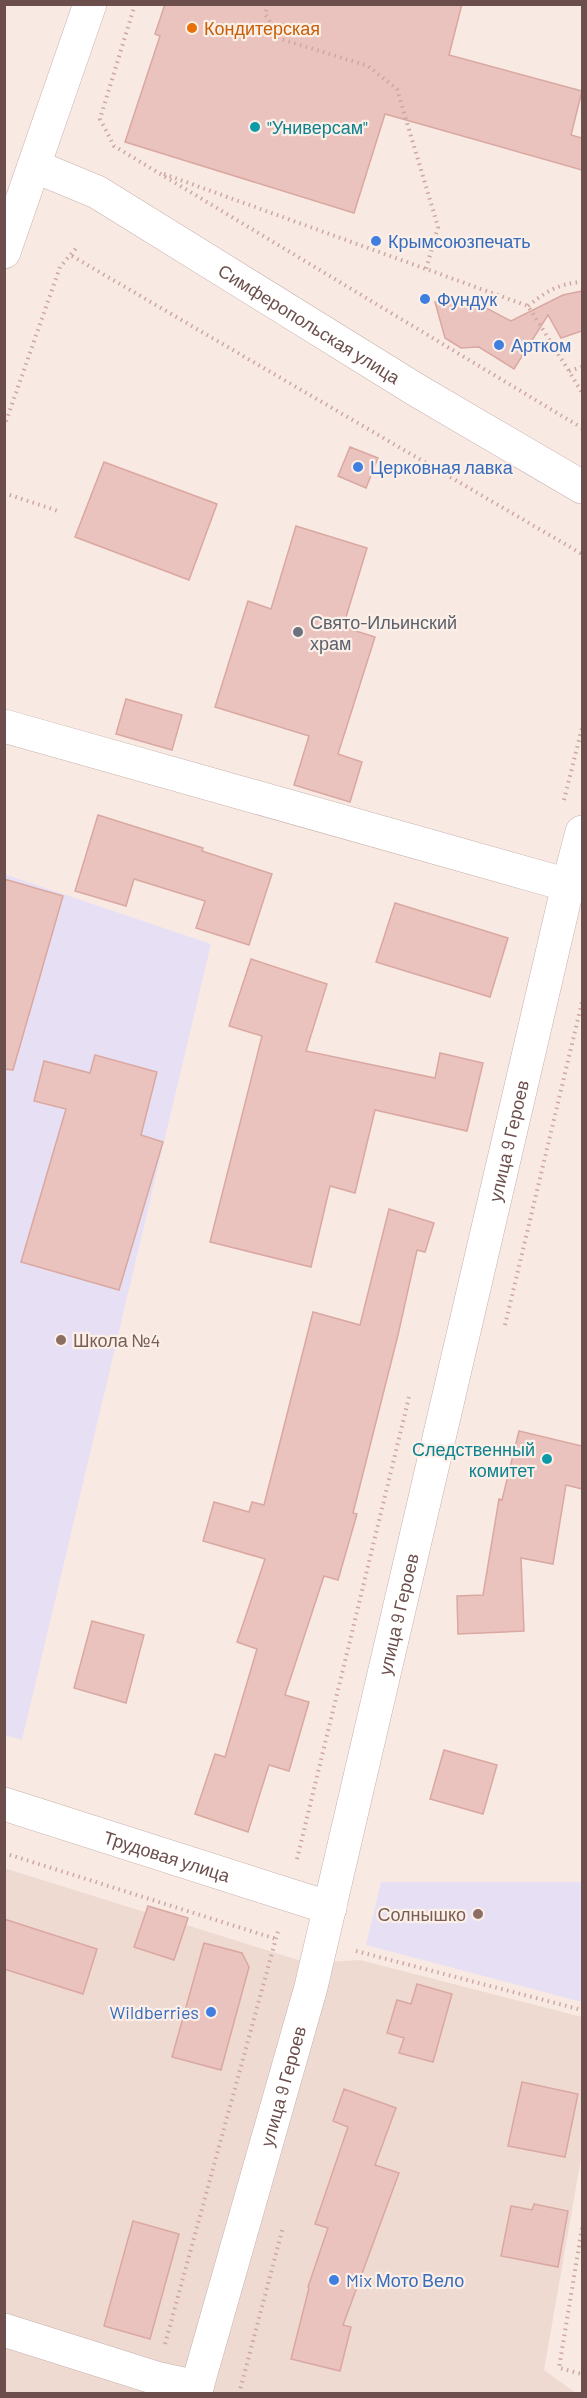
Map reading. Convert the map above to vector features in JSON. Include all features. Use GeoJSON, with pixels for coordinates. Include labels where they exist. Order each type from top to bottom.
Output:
{"type":"FeatureCollection","features":[{"type":"Feature","properties":{"kind":"street"},"geometry":{"type":"LineString","coordinates":[[4,252],[90,4]]}},
{"type":"Feature","properties":{"kind":"street","name":"Симферопольская улица"},"geometry":{"type":"LineString","coordinates":[[34,166],[97,192],[418,391],[582,487]]}},
{"type":"Feature","properties":{"kind":"street"},"geometry":{"type":"LineString","coordinates":[[4,726],[568,885]]}},
{"type":"Feature","properties":{"kind":"street","name":"улица 9 Героев"},"geometry":{"type":"LineString","coordinates":[[196,2390],[308,1998],[582,832]]}},
{"type":"Feature","properties":{"kind":"street","name":"Трудовая улица"},"geometry":{"type":"LineString","coordinates":[[4,1804],[330,1908]]}},
{"type":"Feature","properties":{"kind":"street"},"geometry":{"type":"LineString","coordinates":[[4,2330],[196,2390]]}},
{"type":"Feature","properties":{"kind":"path"},"geometry":{"type":"LineString","coordinates":[[135,4],[100,120],[114,146],[582,428]]}},
{"type":"Feature","properties":{"kind":"path"},"geometry":{"type":"LineString","coordinates":[[268,4],[265,14],[281,39],[368,66],[397,88],[438,227],[426,269]]}},
{"type":"Feature","properties":{"kind":"path"},"geometry":{"type":"LineString","coordinates":[[154,170],[528,306],[582,393]]}},
{"type":"Feature","properties":{"kind":"path"},"geometry":{"type":"LineString","coordinates":[[4,427],[60,267],[72,256],[78,246]]}},
{"type":"Feature","properties":{"kind":"path"},"geometry":{"type":"LineString","coordinates":[[72,256],[582,554]]}},
{"type":"Feature","properties":{"kind":"path"},"geometry":{"type":"LineString","coordinates":[[528,306],[543,293],[567,283],[582,282]]}},
{"type":"Feature","properties":{"kind":"path"},"geometry":{"type":"LineString","coordinates":[[569,371],[582,367]]}},
{"type":"Feature","properties":{"kind":"path"},"geometry":{"type":"LineString","coordinates":[[4,493],[58,511]]}},
{"type":"Feature","properties":{"kind":"path"},"geometry":{"type":"LineString","coordinates":[[562,807],[582,728]]}},
{"type":"Feature","properties":{"kind":"path"},"geometry":{"type":"LineString","coordinates":[[4,1853],[276,1939]]}},
{"type":"Feature","properties":{"kind":"path"},"geometry":{"type":"LineString","coordinates":[[156,2378],[278,1931]]}},
{"type":"Feature","properties":{"kind":"path"},"geometry":{"type":"LineString","coordinates":[[355,1951],[582,2010]]}},
{"type":"Feature","properties":{"kind":"path"},"geometry":{"type":"LineString","coordinates":[[582,2228],[560,2368],[582,2374]]}},
{"type":"Feature","properties":{"kind":"shaded area","name":"Школа №4"},"geometry":{"type":"Polygon","coordinates":[[[4,874],[211,944],[22,1740],[4,1735],[4,874]]]}},
{"type":"Feature","properties":{"kind":"shaded area"},"geometry":{"type":"Polygon","coordinates":[[[4,1868],[308,1963],[360,1960],[582,2017],[582,2153],[544,2370],[576,2393],[5,2393],[4,1868]]]}},
{"type":"Feature","properties":{"kind":"shaded area","name":"Солнышко"},"geometry":{"type":"Polygon","coordinates":[[[381,1882],[582,1882],[582,2002],[366,1945],[381,1882]]]}},
{"type":"Feature","properties":{"kind":"building"},"geometry":{"type":"Polygon","coordinates":[[[165,4],[462,4],[449,55],[582,91],[571,135],[582,138],[582,170],[385,114],[354,213],[125,142],[160,36],[155,34],[165,4]]]}},
{"type":"Feature","properties":{"kind":"building"},"geometry":{"type":"Polygon","coordinates":[[[582,291],[582,331],[561,338],[548,315],[514,369],[479,347],[461,348],[445,338],[435,302],[469,299],[511,321],[563,295],[582,291]]]}},
{"type":"Feature","properties":{"kind":"building","name":"Церковная лавка"},"geometry":{"type":"Polygon","coordinates":[[[350,447],[378,458],[366,488],[338,476],[350,447]]]}},
{"type":"Feature","properties":{"kind":"building"},"geometry":{"type":"Polygon","coordinates":[[[104,462],[217,504],[189,580],[75,537],[104,462]]]}},
{"type":"Feature","properties":{"kind":"building","name":"Свято-Ильинский храм"},"geometry":{"type":"Polygon","coordinates":[[[296,526],[367,548],[343,627],[375,637],[338,754],[362,762],[350,802],[294,785],[309,736],[215,707],[248,601],[271,609],[296,526]]]}},
{"type":"Feature","properties":{"kind":"building"},"geometry":{"type":"Polygon","coordinates":[[[126,699],[182,715],[172,750],[116,734],[126,699]]]}},
{"type":"Feature","properties":{"kind":"building"},"geometry":{"type":"Polygon","coordinates":[[[98,815],[203,848],[202,851],[272,874],[249,945],[196,928],[205,901],[134,879],[126,906],[75,891],[98,815]]]}},
{"type":"Feature","properties":{"kind":"building"},"geometry":{"type":"Polygon","coordinates":[[[4,879],[63,896],[13,1070],[4,1069],[4,879]]]}},
{"type":"Feature","properties":{"kind":"building"},"geometry":{"type":"Polygon","coordinates":[[[395,903],[508,938],[490,997],[376,962],[395,903]]]}},
{"type":"Feature","properties":{"kind":"building"},"geometry":{"type":"Polygon","coordinates":[[[251,959],[327,984],[306,1051],[435,1078],[440,1053],[483,1063],[467,1131],[375,1110],[355,1193],[330,1186],[311,1267],[210,1242],[262,1036],[229,1026],[251,959]]]}},
{"type":"Feature","properties":{"kind":"building"},"geometry":{"type":"Polygon","coordinates":[[[95,1055],[157,1072],[141,1135],[163,1142],[119,1290],[21,1262],[66,1109],[34,1101],[44,1061],[90,1073],[95,1055]]]}},
{"type":"Feature","properties":{"kind":"building"},"geometry":{"type":"Polygon","coordinates":[[[389,1209],[434,1223],[425,1252],[417,1250],[353,1513],[357,1514],[338,1580],[324,1576],[285,1695],[309,1702],[289,1771],[269,1765],[248,1832],[195,1814],[215,1754],[225,1757],[257,1649],[237,1642],[265,1559],[203,1541],[214,1502],[249,1512],[252,1502],[264,1505],[313,1312],[360,1325],[389,1209]]]}},
{"type":"Feature","properties":{"kind":"building"},"geometry":{"type":"Polygon","coordinates":[[[519,1431],[582,1446],[582,1489],[566,1485],[553,1564],[521,1558],[524,1631],[458,1634],[457,1596],[483,1595],[499,1499],[502,1500],[519,1431]]]}},
{"type":"Feature","properties":{"kind":"building"},"geometry":{"type":"Polygon","coordinates":[[[92,1621],[144,1635],[126,1703],[74,1688],[92,1621]]]}},
{"type":"Feature","properties":{"kind":"building"},"geometry":{"type":"Polygon","coordinates":[[[444,1750],[497,1765],[483,1814],[430,1799],[444,1750]]]}},
{"type":"Feature","properties":{"kind":"building"},"geometry":{"type":"Polygon","coordinates":[[[148,1906],[188,1918],[174,1960],[134,1947],[148,1906]]]}},
{"type":"Feature","properties":{"kind":"building"},"geometry":{"type":"Polygon","coordinates":[[[4,1919],[97,1949],[83,1994],[4,1969],[4,1919]]]}},
{"type":"Feature","properties":{"kind":"building","name":"Wildberries"},"geometry":{"type":"Polygon","coordinates":[[[204,1943],[242,1953],[249,1967],[221,2070],[172,2057],[204,1943]]]}},
{"type":"Feature","properties":{"kind":"building"},"geometry":{"type":"Polygon","coordinates":[[[417,1984],[452,1994],[433,2062],[399,2053],[404,2038],[387,2033],[397,2000],[411,2004],[417,1984]]]}},
{"type":"Feature","properties":{"kind":"building"},"geometry":{"type":"Polygon","coordinates":[[[522,2082],[578,2094],[565,2157],[508,2146],[522,2082]]]}},
{"type":"Feature","properties":{"kind":"building"},"geometry":{"type":"Polygon","coordinates":[[[344,2089],[396,2108],[375,2165],[399,2173],[343,2325],[351,2327],[340,2371],[291,2359],[308,2287],[328,2228],[315,2224],[348,2127],[333,2121],[344,2089]]]}},
{"type":"Feature","properties":{"kind":"building"},"geometry":{"type":"Polygon","coordinates":[[[534,2204],[568,2211],[558,2267],[501,2256],[511,2206],[532,2210],[534,2204]]]}},
{"type":"Feature","properties":{"kind":"building"},"geometry":{"type":"Polygon","coordinates":[[[133,2221],[179,2234],[150,2339],[104,2326],[133,2221]]]}},
{"type":"Feature","properties":{"kind":"place","name":"Кондитерская"},"geometry":{"type":"Point","coordinates":[192,28]}},
{"type":"Feature","properties":{"kind":"place","name":"\"Универсам\""},"geometry":{"type":"Point","coordinates":[255,127]}},
{"type":"Feature","properties":{"kind":"place","name":"Крымсоюзпечать"},"geometry":{"type":"Point","coordinates":[376,241]}},
{"type":"Feature","properties":{"kind":"place","name":"Фундук"},"geometry":{"type":"Point","coordinates":[425,299]}},
{"type":"Feature","properties":{"kind":"place","name":"Артком"},"geometry":{"type":"Point","coordinates":[499,345]}},
{"type":"Feature","properties":{"kind":"place","name":"Церковная лавка"},"geometry":{"type":"Point","coordinates":[358,467]}},
{"type":"Feature","properties":{"kind":"place","name":"Свято-Ильинский храм"},"geometry":{"type":"Point","coordinates":[298,632]}},
{"type":"Feature","properties":{"kind":"place","name":"Школа №4"},"geometry":{"type":"Point","coordinates":[61,1340]}},
{"type":"Feature","properties":{"kind":"place","name":"Следственный комитет"},"geometry":{"type":"Point","coordinates":[547,1459]}},
{"type":"Feature","properties":{"kind":"place","name":"Солнышко"},"geometry":{"type":"Point","coordinates":[478,1914]}},
{"type":"Feature","properties":{"kind":"place","name":"Wildberries"},"geometry":{"type":"Point","coordinates":[211,2012]}},
{"type":"Feature","properties":{"kind":"place","name":"Mix Мото Вело"},"geometry":{"type":"Point","coordinates":[334,2280]}}]}
